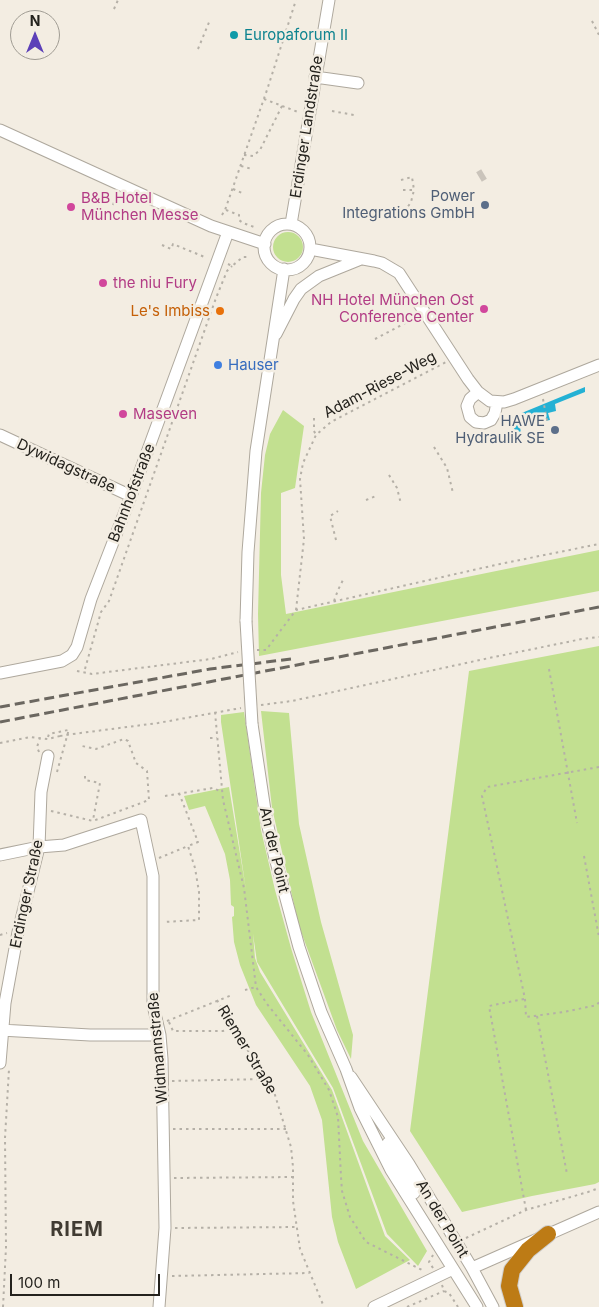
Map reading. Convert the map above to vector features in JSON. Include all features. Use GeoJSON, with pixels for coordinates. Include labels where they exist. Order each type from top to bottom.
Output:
{"type":"FeatureCollection","features":[{"type":"Feature","properties":{"kind":"highway"},"geometry":{"type":"LineString","coordinates":[[515,1307],[509,1286],[512,1270],[528,1250],[548,1234]]}},
{"type":"Feature","properties":{"kind":"street","name":"Erdinger Landstraße"},"geometry":{"type":"LineString","coordinates":[[291,224],[329,0]]}},
{"type":"Feature","properties":{"kind":"street"},"geometry":{"type":"LineString","coordinates":[[315,77],[358,83]]}},
{"type":"Feature","properties":{"kind":"street"},"geometry":{"type":"LineString","coordinates":[[0,130],[228,232],[265,244]]}},
{"type":"Feature","properties":{"kind":"street"},"geometry":{"type":"LineString","coordinates":[[291,224],[306,233],[310,250],[301,265],[284,269],[269,260],[266,255],[265,244],[266,238],[274,229],[291,224]]}},
{"type":"Feature","properties":{"kind":"street","name":"Bahnhofstraße"},"geometry":{"type":"LineString","coordinates":[[0,672],[62,660],[72,655],[77,647],[91,599],[228,232]]}},
{"type":"Feature","properties":{"kind":"street"},"geometry":{"type":"LineString","coordinates":[[310,250],[363,258],[382,263],[399,274],[478,392],[490,400],[497,402],[514,399],[599,365]]}},
{"type":"Feature","properties":{"kind":"street"},"geometry":{"type":"LineString","coordinates":[[272,343],[294,300],[302,290],[319,276],[363,258]]}},
{"type":"Feature","properties":{"kind":"street","name":"An der Point"},"geometry":{"type":"LineString","coordinates":[[284,269],[256,451],[248,552],[246,621],[252,724],[266,817],[298,947],[321,1012],[346,1069],[351,1088],[391,1170],[475,1304]]}},
{"type":"Feature","properties":{"kind":"street"},"geometry":{"type":"LineString","coordinates":[[478,392],[470,399],[467,406],[468,414],[474,421],[484,423],[491,420],[495,413],[497,402]]}},
{"type":"Feature","properties":{"kind":"street","name":"Dywidagstraße"},"geometry":{"type":"LineString","coordinates":[[0,435],[131,496]]}},
{"type":"Feature","properties":{"kind":"street","name":"Erdinger Straße"},"geometry":{"type":"LineString","coordinates":[[5,1066],[1,1030],[18,932],[39,847],[44,756]]}},
{"type":"Feature","properties":{"kind":"street","name":"Widmannstraße"},"geometry":{"type":"LineString","coordinates":[[39,847],[64,845],[141,820],[153,876],[153,1005],[162,1026],[165,1228],[159,1307]]}},
{"type":"Feature","properties":{"kind":"street"},"geometry":{"type":"LineString","coordinates":[[0,855],[39,847]]}},
{"type":"Feature","properties":{"kind":"street"},"geometry":{"type":"LineString","coordinates":[[1,1030],[90,1035],[162,1026]]}},
{"type":"Feature","properties":{"kind":"street","name":"An der Point"},"geometry":{"type":"LineString","coordinates":[[346,1069],[409,1164],[493,1307]]}},
{"type":"Feature","properties":{"kind":"street","name":"An der Point"},"geometry":{"type":"LineString","coordinates":[[372,1108],[410,1188],[454,1258],[453,1269]]}},
{"type":"Feature","properties":{"kind":"street"},"geometry":{"type":"LineString","coordinates":[[374,1307],[453,1269],[471,1272],[548,1234],[599,1212]]}},
{"type":"Feature","properties":{"kind":"street"},"geometry":{"type":"LineString","coordinates":[[471,1272],[475,1304]]}},
{"type":"Feature","properties":{"kind":"path"},"geometry":{"type":"LineString","coordinates":[[114,9],[118,0]]}},
{"type":"Feature","properties":{"kind":"path"},"geometry":{"type":"LineString","coordinates":[[222,215],[241,166],[296,0]]}},
{"type":"Feature","properties":{"kind":"path"},"geometry":{"type":"LineString","coordinates":[[198,49],[210,20]]}},
{"type":"Feature","properties":{"kind":"path"},"geometry":{"type":"LineString","coordinates":[[592,21],[599,35]]}},
{"type":"Feature","properties":{"kind":"path"},"geometry":{"type":"LineString","coordinates":[[264,99],[298,112]]}},
{"type":"Feature","properties":{"kind":"path"},"geometry":{"type":"LineString","coordinates":[[244,155],[253,156],[260,150],[282,106]]}},
{"type":"Feature","properties":{"kind":"path"},"geometry":{"type":"LineString","coordinates":[[332,111],[354,115]]}},
{"type":"Feature","properties":{"kind":"path"},"geometry":{"type":"LineString","coordinates":[[241,166],[252,169]]}},
{"type":"Feature","properties":{"kind":"path"},"geometry":{"type":"LineString","coordinates":[[401,180],[412,177],[414,190],[411,202],[403,214],[405,218]]}},
{"type":"Feature","properties":{"kind":"path"},"geometry":{"type":"LineString","coordinates":[[233,189],[242,192]]}},
{"type":"Feature","properties":{"kind":"path"},"geometry":{"type":"LineString","coordinates":[[403,190],[414,190]]}},
{"type":"Feature","properties":{"kind":"path"},"geometry":{"type":"LineString","coordinates":[[113,205],[116,197]]}},
{"type":"Feature","properties":{"kind":"path"},"geometry":{"type":"LineString","coordinates":[[225,210],[239,216],[243,223],[254,227]]}},
{"type":"Feature","properties":{"kind":"path"},"geometry":{"type":"LineString","coordinates":[[162,245],[171,249],[173,244],[207,258]]}},
{"type":"Feature","properties":{"kind":"path"},"geometry":{"type":"LineString","coordinates":[[85,669],[101,612],[109,601],[216,298],[227,271],[232,266]]}},
{"type":"Feature","properties":{"kind":"path"},"geometry":{"type":"LineString","coordinates":[[375,339],[417,317]]}},
{"type":"Feature","properties":{"kind":"path"},"geometry":{"type":"LineString","coordinates":[[387,333],[389,337]]}},
{"type":"Feature","properties":{"kind":"path","name":"Adam-Riese-Weg"},"geometry":{"type":"LineString","coordinates":[[296,610],[304,540],[300,479],[304,463],[316,435],[331,422],[454,358]]}},
{"type":"Feature","properties":{"kind":"path"},"geometry":{"type":"LineString","coordinates":[[543,398],[547,421]]}},
{"type":"Feature","properties":{"kind":"path"},"geometry":{"type":"LineString","coordinates":[[314,418],[314,431],[316,435]]}},
{"type":"Feature","properties":{"kind":"path"},"geometry":{"type":"LineString","coordinates":[[434,447],[447,468],[453,493]]}},
{"type":"Feature","properties":{"kind":"path"},"geometry":{"type":"LineString","coordinates":[[389,476],[397,488],[401,504]]}},
{"type":"Feature","properties":{"kind":"path"},"geometry":{"type":"LineString","coordinates":[[366,500],[376,496]]}},
{"type":"Feature","properties":{"kind":"path"},"geometry":{"type":"LineString","coordinates":[[336,540],[330,516],[338,511]]}},
{"type":"Feature","properties":{"kind":"path"},"geometry":{"type":"LineString","coordinates":[[256,650],[266,650],[296,610],[500,564],[599,544]]}},
{"type":"Feature","properties":{"kind":"path"},"geometry":{"type":"LineString","coordinates":[[334,601],[344,578]]}},
{"type":"Feature","properties":{"kind":"path"},"geometry":{"type":"LineString","coordinates":[[254,706],[292,700],[489,658],[599,637]]}},
{"type":"Feature","properties":{"kind":"path"},"geometry":{"type":"LineString","coordinates":[[77,671],[92,674],[211,659],[238,652]]}},
{"type":"Feature","properties":{"kind":"path"},"geometry":{"type":"LineString","coordinates":[[549,669],[577,823]]}},
{"type":"Feature","properties":{"kind":"path"},"geometry":{"type":"LineString","coordinates":[[0,743],[30,737],[48,738],[158,722],[245,707]]}},
{"type":"Feature","properties":{"kind":"path"},"geometry":{"type":"LineString","coordinates":[[214,712],[222,792],[244,888],[256,987],[266,1004],[308,1056],[328,1090],[338,1117],[342,1191],[350,1217],[358,1231],[366,1242],[422,1270]]}},
{"type":"Feature","properties":{"kind":"path"},"geometry":{"type":"LineString","coordinates":[[48,738],[49,734],[69,729],[56,773]]}},
{"type":"Feature","properties":{"kind":"path"},"geometry":{"type":"LineString","coordinates":[[40,738],[37,747],[44,756]]}},
{"type":"Feature","properties":{"kind":"path"},"geometry":{"type":"LineString","coordinates":[[210,738],[217,738]]}},
{"type":"Feature","properties":{"kind":"path"},"geometry":{"type":"LineString","coordinates":[[47,810],[92,821],[149,800],[147,772],[136,764],[128,741],[124,739],[96,749],[82,746]]}},
{"type":"Feature","properties":{"kind":"path"},"geometry":{"type":"LineString","coordinates":[[215,766],[220,767]]}},
{"type":"Feature","properties":{"kind":"path"},"geometry":{"type":"LineString","coordinates":[[599,767],[487,787],[482,796],[525,999],[526,1017],[564,1012],[597,1005],[599,1002]]}},
{"type":"Feature","properties":{"kind":"path"},"geometry":{"type":"LineString","coordinates":[[85,776],[85,780],[100,783],[92,821]]}},
{"type":"Feature","properties":{"kind":"path"},"geometry":{"type":"LineString","coordinates":[[165,796],[213,788],[222,792]]}},
{"type":"Feature","properties":{"kind":"path"},"geometry":{"type":"LineString","coordinates":[[150,861],[198,842],[180,794]]}},
{"type":"Feature","properties":{"kind":"path"},"geometry":{"type":"LineString","coordinates":[[154,922],[199,920],[199,892],[195,868],[188,846]]}},
{"type":"Feature","properties":{"kind":"path"},"geometry":{"type":"LineString","coordinates":[[584,856],[599,937]]}},
{"type":"Feature","properties":{"kind":"path"},"geometry":{"type":"LineString","coordinates":[[0,934],[9,932]]}},
{"type":"Feature","properties":{"kind":"path"},"geometry":{"type":"LineString","coordinates":[[245,990],[256,987]]}},
{"type":"Feature","properties":{"kind":"path"},"geometry":{"type":"LineString","coordinates":[[162,1026],[217,1000],[232,995]]}},
{"type":"Feature","properties":{"kind":"path"},"geometry":{"type":"LineString","coordinates":[[525,999],[489,1006],[526,1210]]}},
{"type":"Feature","properties":{"kind":"path","name":"Riemer Straße"},"geometry":{"type":"LineString","coordinates":[[217,1000],[232,1028],[275,1095],[291,1147],[293,1201],[300,1249],[324,1307]]}},
{"type":"Feature","properties":{"kind":"path"},"geometry":{"type":"LineString","coordinates":[[537,1016],[567,1174]]}},
{"type":"Feature","properties":{"kind":"path"},"geometry":{"type":"LineString","coordinates":[[162,1026],[173,1032],[223,1031],[232,1028]]}},
{"type":"Feature","properties":{"kind":"path"},"geometry":{"type":"LineString","coordinates":[[3,1307],[6,1220],[5,1066]]}},
{"type":"Feature","properties":{"kind":"path"},"geometry":{"type":"LineString","coordinates":[[162,1081],[266,1079]]}},
{"type":"Feature","properties":{"kind":"path"},"geometry":{"type":"LineString","coordinates":[[164,1129],[286,1129]]}},
{"type":"Feature","properties":{"kind":"path"},"geometry":{"type":"LineString","coordinates":[[164,1179],[293,1177]]}},
{"type":"Feature","properties":{"kind":"path"},"geometry":{"type":"LineString","coordinates":[[462,1240],[526,1210],[599,1188]]}},
{"type":"Feature","properties":{"kind":"path"},"geometry":{"type":"LineString","coordinates":[[165,1228],[297,1227]]}},
{"type":"Feature","properties":{"kind":"path"},"geometry":{"type":"LineString","coordinates":[[162,1276],[309,1273]]}},
{"type":"Feature","properties":{"kind":"path"},"geometry":{"type":"LineString","coordinates":[[408,1307],[444,1291],[449,1293],[458,1307]]}},
{"type":"Feature","properties":{"kind":"green space"},"geometry":{"type":"Polygon","coordinates":[[[288,232],[299,236],[303,247],[299,258],[288,262],[277,258],[273,247],[277,236],[288,232]]]}},
{"type":"Feature","properties":{"kind":"green space"},"geometry":{"type":"Polygon","coordinates":[[[283,410],[304,426],[295,488],[281,493],[281,575],[286,614],[599,550],[599,591],[259,656],[258,614],[261,493],[265,455],[270,434],[283,410]]]}},
{"type":"Feature","properties":{"kind":"green space"},"geometry":{"type":"Polygon","coordinates":[[[599,646],[599,1182],[462,1212],[410,1131],[469,671],[599,646]]]}},
{"type":"Feature","properties":{"kind":"green space"},"geometry":{"type":"Polygon","coordinates":[[[261,711],[289,713],[299,824],[321,922],[353,1035],[351,1059],[337,1030],[299,926],[272,808],[261,711]]]}},
{"type":"Feature","properties":{"kind":"green space"},"geometry":{"type":"Polygon","coordinates":[[[244,712],[261,830],[275,890],[311,1012],[363,1141],[427,1251],[418,1266],[387,1234],[333,1088],[257,962],[253,934],[255,958],[260,972],[332,1090],[385,1236],[410,1260],[356,1289],[338,1242],[332,1217],[322,1120],[310,1086],[256,1005],[240,965],[234,942],[232,917],[234,916],[234,907],[231,905],[230,880],[225,854],[205,806],[189,810],[184,796],[229,787],[246,890],[221,722],[221,715],[244,712]]]}},
{"type":"Feature","properties":{"kind":"water"},"geometry":{"type":"Polygon","coordinates":[[[585,387],[585,392],[555,404],[556,411],[548,413],[550,420],[520,426],[521,434],[515,435],[512,417],[585,387]]]}},
{"type":"Feature","properties":{"kind":"tunnel"},"geometry":{"type":"LineString","coordinates":[[479,177],[484,174]]}},
{"type":"Feature","properties":{"kind":"railway"},"geometry":{"type":"LineString","coordinates":[[0,722],[599,607]]}},
{"type":"Feature","properties":{"kind":"railway"},"geometry":{"type":"LineString","coordinates":[[0,707],[210,669],[291,659]]}},
{"type":"Feature","properties":{"kind":"place","name":"Europaforum II"},"geometry":{"type":"Point","coordinates":[234,35]}},
{"type":"Feature","properties":{"kind":"place","name":"Power Integrations GmbH"},"geometry":{"type":"Point","coordinates":[485,205]}},
{"type":"Feature","properties":{"kind":"place","name":"B&B Hotel München Messe"},"geometry":{"type":"Point","coordinates":[71,207]}},
{"type":"Feature","properties":{"kind":"place","name":"the niu Fury"},"geometry":{"type":"Point","coordinates":[103,283]}},
{"type":"Feature","properties":{"kind":"place","name":"NH Hotel München Ost Conference Center"},"geometry":{"type":"Point","coordinates":[484,309]}},
{"type":"Feature","properties":{"kind":"place","name":"Le's Imbiss"},"geometry":{"type":"Point","coordinates":[220,311]}},
{"type":"Feature","properties":{"kind":"place","name":"Hauser"},"geometry":{"type":"Point","coordinates":[218,365]}},
{"type":"Feature","properties":{"kind":"place","name":"Maseven"},"geometry":{"type":"Point","coordinates":[123,414]}},
{"type":"Feature","properties":{"kind":"place","name":"HAWE Hydraulik SE"},"geometry":{"type":"Point","coordinates":[555,430]}},
{"type":"Feature","properties":{"kind":"district","name":"RIEM"},"geometry":{"type":"Point","coordinates":[77,1230]}}]}
